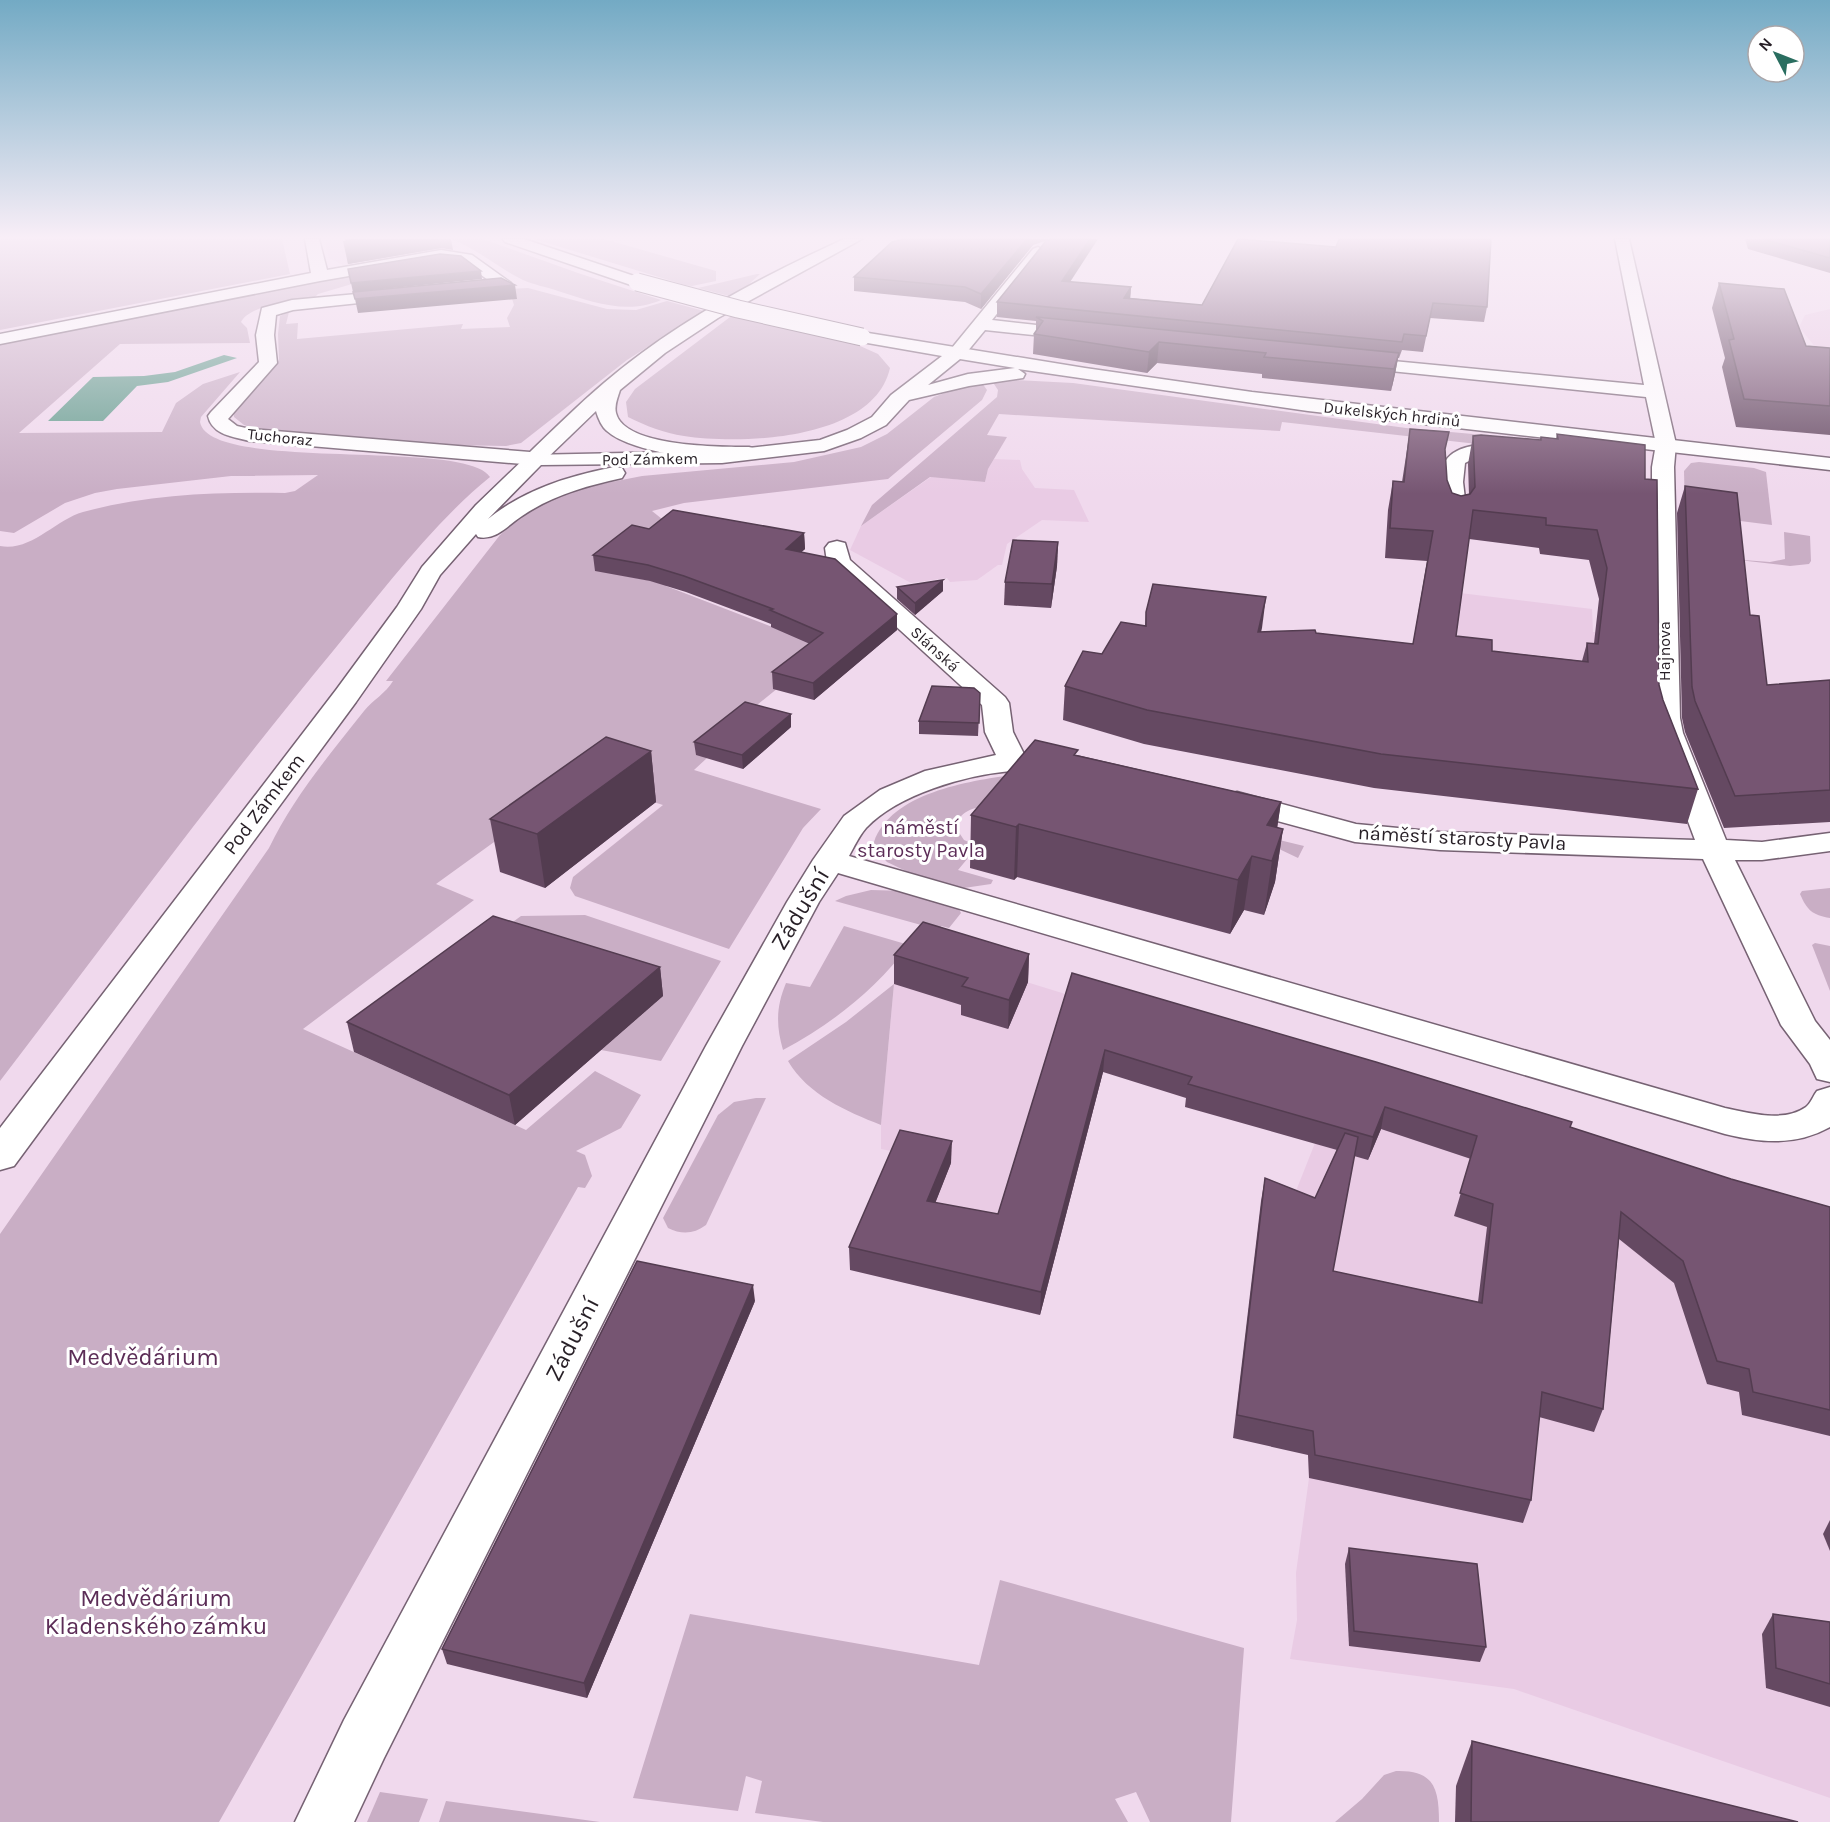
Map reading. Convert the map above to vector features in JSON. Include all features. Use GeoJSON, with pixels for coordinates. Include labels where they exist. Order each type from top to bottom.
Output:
{"type":"FeatureCollection","features":[{"type":"Feature","properties":{"kind":"street"},"geometry":{"type":"LineString","coordinates":[[0,339],[76,324]]}},
{"type":"Feature","properties":{"kind":"street","name":"Tuchoraz"},"geometry":{"type":"LineString","coordinates":[[266,324],[268,363],[218,416],[219,421],[230,430],[250,435],[535,459]]}},
{"type":"Feature","properties":{"kind":"street","name":"Pod Zámkem"},"geometry":{"type":"LineString","coordinates":[[0,1156],[410,609],[430,572],[484,510],[611,386],[657,351],[700,324]]}},
{"type":"Feature","properties":{"kind":"street"},"geometry":{"type":"LineString","coordinates":[[805,324],[956,354],[979,324]]}},
{"type":"Feature","properties":{"kind":"street"},"geometry":{"type":"LineString","coordinates":[[979,324],[1098,336]]}},
{"type":"Feature","properties":{"kind":"street","name":"Hajnova"},"geometry":{"type":"LineString","coordinates":[[1639,324],[1653,392],[1658,459],[1666,718],[1714,849]]}},
{"type":"Feature","properties":{"kind":"street"},"geometry":{"type":"LineString","coordinates":[[862,337],[893,350],[901,364],[898,399],[968,380],[1025,374],[1106,377]]}},
{"type":"Feature","properties":{"kind":"street","name":"Pod Zámkem"},"geometry":{"type":"LineString","coordinates":[[535,459],[722,457],[824,445],[854,434],[879,421],[898,399],[956,354]]}},
{"type":"Feature","properties":{"kind":"street","name":"Dukelských hrdinů"},"geometry":{"type":"LineString","coordinates":[[956,354],[1658,459],[1830,465]]}},
{"type":"Feature","properties":{"kind":"street"},"geometry":{"type":"LineString","coordinates":[[1336,360],[1653,392]]}},
{"type":"Feature","properties":{"kind":"street","name":"Pod Zámkem"},"geometry":{"type":"LineString","coordinates":[[611,386],[606,416],[615,427],[632,438],[686,450],[765,453]]}},
{"type":"Feature","properties":{"kind":"street"},"geometry":{"type":"LineString","coordinates":[[1456,516],[1454,466],[1458,458],[1485,451],[1540,454]]}},
{"type":"Feature","properties":{"kind":"street"},"geometry":{"type":"LineString","coordinates":[[410,609],[478,539],[498,521],[534,497],[572,482],[604,475],[722,457]]}},
{"type":"Feature","properties":{"kind":"street","name":"Slánská"},"geometry":{"type":"LineString","coordinates":[[837,548],[839,562],[995,703],[999,732],[1014,762]]}},
{"type":"Feature","properties":{"kind":"street"},"geometry":{"type":"LineString","coordinates":[[1084,766],[1014,762],[987,765],[935,777],[891,796],[855,822],[829,860],[1733,1122],[1770,1130],[1799,1127],[1822,1115],[1830,1100]]}},
{"type":"Feature","properties":{"kind":"street","name":"náměstí starosty Pavla"},"geometry":{"type":"LineString","coordinates":[[1205,794],[1331,827],[1383,837],[1452,842],[1762,851],[1830,842]]}},
{"type":"Feature","properties":{"kind":"street"},"geometry":{"type":"LineString","coordinates":[[1714,849],[1799,1025],[1829,1064]]}},
{"type":"Feature","properties":{"kind":"street","name":"Zádušní"},"geometry":{"type":"LineString","coordinates":[[324,1822],[724,1046],[772,956],[829,860]]}},
{"type":"Feature","properties":{"kind":"shaded area"},"geometry":{"type":"Polygon","coordinates":[[[1800,324],[1830,324],[1830,359],[1825,359],[1799,327],[1800,324]]]}},
{"type":"Feature","properties":{"kind":"shaded area"},"geometry":{"type":"Polygon","coordinates":[[[224,355],[237,358],[168,382],[137,386],[103,421],[48,421],[93,377],[144,376],[175,372],[224,355]]]}},
{"type":"Feature","properties":{"kind":"shaded area"},"geometry":{"type":"Polygon","coordinates":[[[994,459],[1020,460],[1022,469],[1035,488],[1074,490],[1089,522],[1042,520],[1007,544],[1002,565],[998,565],[977,580],[950,582],[947,578],[911,583],[850,550],[861,526],[931,477],[985,482],[988,469],[994,459]]]}},
{"type":"Feature","properties":{"kind":"shaded area"},"geometry":{"type":"Polygon","coordinates":[[[1460,593],[1592,609],[1593,632],[1595,632],[1601,815],[1577,812],[1446,694],[1460,593]]]}},
{"type":"Feature","properties":{"kind":"shaded area"},"geometry":{"type":"Polygon","coordinates":[[[923,950],[1075,997],[1109,1049],[1039,1315],[902,1282],[951,1163],[881,1149],[881,1125],[894,984],[923,950]]]}},
{"type":"Feature","properties":{"kind":"shaded area"},"geometry":{"type":"Polygon","coordinates":[[[1342,1075],[1830,1232],[1830,1798],[1514,1689],[1290,1659],[1297,1620],[1296,1573],[1309,1478],[1308,1455],[1302,1453],[1288,1211],[1342,1075]]]}},
{"type":"Feature","properties":{"kind":"green space"},"geometry":{"type":"Polygon","coordinates":[[[0,324],[31,324],[0,330],[0,324]]]}},
{"type":"Feature","properties":{"kind":"green space"},"geometry":{"type":"Polygon","coordinates":[[[99,324],[243,324],[247,328],[250,343],[120,344],[19,433],[162,432],[176,403],[203,384],[240,372],[201,417],[200,422],[214,437],[246,447],[290,452],[436,459],[471,466],[490,477],[427,537],[388,583],[206,811],[0,1081],[0,546],[11,547],[33,540],[73,516],[108,506],[183,495],[285,493],[295,491],[318,475],[231,476],[117,489],[95,493],[65,503],[14,533],[0,531],[0,343],[99,324]]]}},
{"type":"Feature","properties":{"kind":"green space"},"geometry":{"type":"Polygon","coordinates":[[[279,324],[298,324],[297,339],[463,324],[461,329],[510,327],[509,324],[684,324],[627,360],[521,443],[506,446],[448,445],[261,431],[244,425],[234,417],[233,409],[279,360],[279,324]]]}},
{"type":"Feature","properties":{"kind":"green space"},"geometry":{"type":"Polygon","coordinates":[[[721,324],[777,324],[849,341],[878,354],[890,368],[879,392],[859,410],[833,424],[771,437],[709,439],[669,433],[648,426],[628,417],[626,402],[635,389],[721,324]]]}},
{"type":"Feature","properties":{"kind":"green space"},"geometry":{"type":"Polygon","coordinates":[[[992,381],[1073,383],[1406,428],[1484,435],[1638,462],[1282,422],[1280,431],[999,414],[987,435],[1007,437],[988,469],[985,482],[930,477],[861,526],[872,505],[997,397],[998,390],[992,381]]]}},
{"type":"Feature","properties":{"kind":"green space"},"geometry":{"type":"Polygon","coordinates":[[[982,383],[987,390],[982,400],[888,479],[684,503],[652,511],[662,519],[595,570],[667,584],[666,586],[827,648],[697,754],[707,758],[694,770],[821,809],[803,828],[729,949],[575,896],[570,888],[573,877],[663,805],[581,779],[436,884],[474,900],[303,1029],[526,1130],[595,1071],[641,1095],[621,1128],[576,1151],[585,1155],[592,1176],[585,1188],[578,1187],[219,1822],[0,1822],[0,1234],[269,848],[289,812],[313,777],[364,711],[390,685],[393,681],[386,681],[500,535],[530,509],[571,490],[642,476],[794,462],[861,447],[887,434],[934,397],[961,387],[982,383]]]}},
{"type":"Feature","properties":{"kind":"green space"},"geometry":{"type":"Polygon","coordinates":[[[1691,463],[1754,468],[1766,472],[1772,525],[1685,514],[1684,471],[1691,463]]]}},
{"type":"Feature","properties":{"kind":"green space"},"geometry":{"type":"Polygon","coordinates":[[[1784,532],[1810,536],[1811,561],[1809,564],[1790,566],[1730,559],[1770,562],[1785,559],[1784,532]]]}},
{"type":"Feature","properties":{"kind":"green space","name":"náměstí starosty Pavla"},"geometry":{"type":"Polygon","coordinates":[[[1013,775],[1304,846],[1298,858],[1277,848],[988,805],[963,814],[956,828],[964,840],[978,846],[958,870],[993,880],[991,884],[964,888],[908,872],[887,862],[875,849],[874,842],[883,825],[914,801],[954,786],[1013,775]]]}},
{"type":"Feature","properties":{"kind":"green space"},"geometry":{"type":"Polygon","coordinates":[[[1830,888],[1830,918],[1811,911],[1800,894],[1802,891],[1830,888]]]}},
{"type":"Feature","properties":{"kind":"green space"},"geometry":{"type":"Polygon","coordinates":[[[871,890],[906,891],[957,906],[961,913],[949,928],[941,926],[939,930],[835,901],[871,890]]]}},
{"type":"Feature","properties":{"kind":"green space"},"geometry":{"type":"Polygon","coordinates":[[[585,915],[721,961],[661,1061],[601,1050],[663,996],[484,943],[521,916],[585,915]]]}},
{"type":"Feature","properties":{"kind":"green space"},"geometry":{"type":"Polygon","coordinates":[[[844,926],[909,945],[868,991],[819,1029],[783,1050],[778,1016],[780,1000],[786,983],[810,987],[844,926]]]}},
{"type":"Feature","properties":{"kind":"green space"},"geometry":{"type":"Polygon","coordinates":[[[1815,943],[1830,946],[1830,991],[1812,945],[1815,943]]]}},
{"type":"Feature","properties":{"kind":"green space"},"geometry":{"type":"Polygon","coordinates":[[[894,984],[881,1125],[841,1108],[817,1092],[796,1073],[788,1061],[846,1022],[894,984]]]}},
{"type":"Feature","properties":{"kind":"green space"},"geometry":{"type":"Polygon","coordinates":[[[766,1098],[706,1225],[688,1232],[678,1232],[668,1228],[663,1218],[718,1115],[734,1102],[766,1098]]]}},
{"type":"Feature","properties":{"kind":"green space"},"geometry":{"type":"Polygon","coordinates":[[[1000,1580],[1244,1648],[1231,1822],[1150,1822],[1136,1792],[1115,1799],[1128,1822],[823,1822],[755,1813],[762,1781],[746,1776],[738,1811],[633,1798],[690,1614],[979,1665],[1000,1580]]]}},
{"type":"Feature","properties":{"kind":"green space"},"geometry":{"type":"Polygon","coordinates":[[[1396,1771],[1419,1774],[1432,1783],[1438,1800],[1439,1822],[1335,1822],[1362,1799],[1384,1775],[1396,1771]]]}},
{"type":"Feature","properties":{"kind":"green space"},"geometry":{"type":"Polygon","coordinates":[[[380,1792],[428,1799],[419,1822],[367,1822],[380,1792]]]}},
{"type":"Feature","properties":{"kind":"green space"},"geometry":{"type":"Polygon","coordinates":[[[446,1801],[600,1822],[439,1822],[446,1801]]]}},
{"type":"Feature","properties":{"kind":"building"},"geometry":{"type":"Polygon","coordinates":[[[1041,324],[1107,324],[1399,353],[1394,369],[1264,357],[1266,353],[1159,342],[1149,352],[1034,334],[1041,324]]]}},
{"type":"Feature","properties":{"kind":"building"},"geometry":{"type":"Polygon","coordinates":[[[1220,324],[1429,324],[1426,336],[1404,334],[1402,342],[1220,324]]]}},
{"type":"Feature","properties":{"kind":"building"},"geometry":{"type":"Polygon","coordinates":[[[1730,324],[1798,324],[1806,346],[1830,348],[1830,406],[1744,399],[1729,340],[1734,339],[1730,324]]]}},
{"type":"Feature","properties":{"kind":"building"},"geometry":{"type":"Polygon","coordinates":[[[1410,429],[1449,432],[1445,449],[1447,480],[1452,493],[1461,496],[1470,494],[1475,487],[1473,436],[1541,440],[1541,437],[1558,439],[1557,434],[1645,445],[1645,479],[1657,480],[1659,685],[1698,789],[1381,754],[1147,710],[1065,686],[1083,651],[1102,654],[1121,622],[1146,626],[1146,612],[1153,584],[1266,597],[1258,632],[1315,630],[1316,633],[1413,644],[1433,531],[1390,528],[1393,481],[1404,482],[1410,429]],[[1473,510],[1456,636],[1492,640],[1492,651],[1588,662],[1587,643],[1598,644],[1607,568],[1597,530],[1546,525],[1546,518],[1473,510]]]}},
{"type":"Feature","properties":{"kind":"building"},"geometry":{"type":"Polygon","coordinates":[[[1685,486],[1737,493],[1750,615],[1759,616],[1767,685],[1830,680],[1830,790],[1735,796],[1695,701],[1692,687],[1685,486]]]}},
{"type":"Feature","properties":{"kind":"building"},"geometry":{"type":"Polygon","coordinates":[[[673,510],[804,533],[786,549],[835,559],[897,614],[813,683],[772,672],[823,633],[770,610],[773,609],[684,576],[648,565],[593,555],[632,525],[649,529],[673,510]]]}},
{"type":"Feature","properties":{"kind":"building"},"geometry":{"type":"Polygon","coordinates":[[[1013,540],[1058,542],[1052,584],[1005,582],[1013,540]]]}},
{"type":"Feature","properties":{"kind":"building"},"geometry":{"type":"Polygon","coordinates":[[[943,580],[915,603],[897,587],[943,580]]]}},
{"type":"Feature","properties":{"kind":"building"},"geometry":{"type":"Polygon","coordinates":[[[932,686],[974,688],[980,693],[979,723],[919,721],[932,686]]]}},
{"type":"Feature","properties":{"kind":"building"},"geometry":{"type":"Polygon","coordinates":[[[745,702],[791,714],[742,755],[694,742],[745,702]]]}},
{"type":"Feature","properties":{"kind":"building"},"geometry":{"type":"Polygon","coordinates":[[[606,737],[651,751],[537,834],[490,819],[606,737]]]}},
{"type":"Feature","properties":{"kind":"building"},"geometry":{"type":"Polygon","coordinates":[[[1035,740],[1078,750],[1074,755],[1281,802],[1267,825],[1283,829],[1272,861],[1252,856],[1238,880],[1019,824],[1016,827],[971,815],[1035,740]]]}},
{"type":"Feature","properties":{"kind":"building"},"geometry":{"type":"Polygon","coordinates":[[[493,916],[660,967],[509,1095],[347,1022],[493,916]]]}},
{"type":"Feature","properties":{"kind":"building"},"geometry":{"type":"Polygon","coordinates":[[[923,922],[1029,954],[1009,1000],[962,986],[968,978],[894,955],[923,922]]]}},
{"type":"Feature","properties":{"kind":"building"},"geometry":{"type":"Polygon","coordinates":[[[1072,973],[1572,1122],[1570,1127],[1731,1179],[1830,1207],[1830,1410],[1753,1392],[1749,1369],[1717,1361],[1683,1261],[1621,1212],[1603,1409],[1542,1392],[1531,1500],[1315,1455],[1313,1431],[1237,1415],[1265,1178],[1315,1198],[1345,1133],[1358,1137],[1333,1271],[1482,1303],[1493,1204],[1460,1193],[1477,1136],[1385,1107],[1373,1137],[1188,1084],[1192,1077],[1105,1050],[1041,1292],[849,1247],[900,1130],[952,1141],[927,1201],[998,1214],[1072,973]]]}},
{"type":"Feature","properties":{"kind":"building"},"geometry":{"type":"Polygon","coordinates":[[[637,1261],[753,1285],[584,1683],[442,1649],[637,1261]]]}},
{"type":"Feature","properties":{"kind":"building"},"geometry":{"type":"Polygon","coordinates":[[[1349,1548],[1477,1564],[1486,1647],[1354,1631],[1349,1548]]]}},
{"type":"Feature","properties":{"kind":"building"},"geometry":{"type":"Polygon","coordinates":[[[1773,1614],[1830,1622],[1830,1684],[1776,1668],[1773,1614]]]}},
{"type":"Feature","properties":{"kind":"building"},"geometry":{"type":"Polygon","coordinates":[[[1472,1741],[1798,1822],[1471,1822],[1472,1741]]]}},
{"type":"Feature","properties":{"kind":"park label","name":"Medvědárium"},"geometry":{"type":"Point","coordinates":[143,1357]}},
{"type":"Feature","properties":{"kind":"park label","name":"Medvědárium Kladenského zámku"},"geometry":{"type":"Point","coordinates":[156,1612]}}]}
